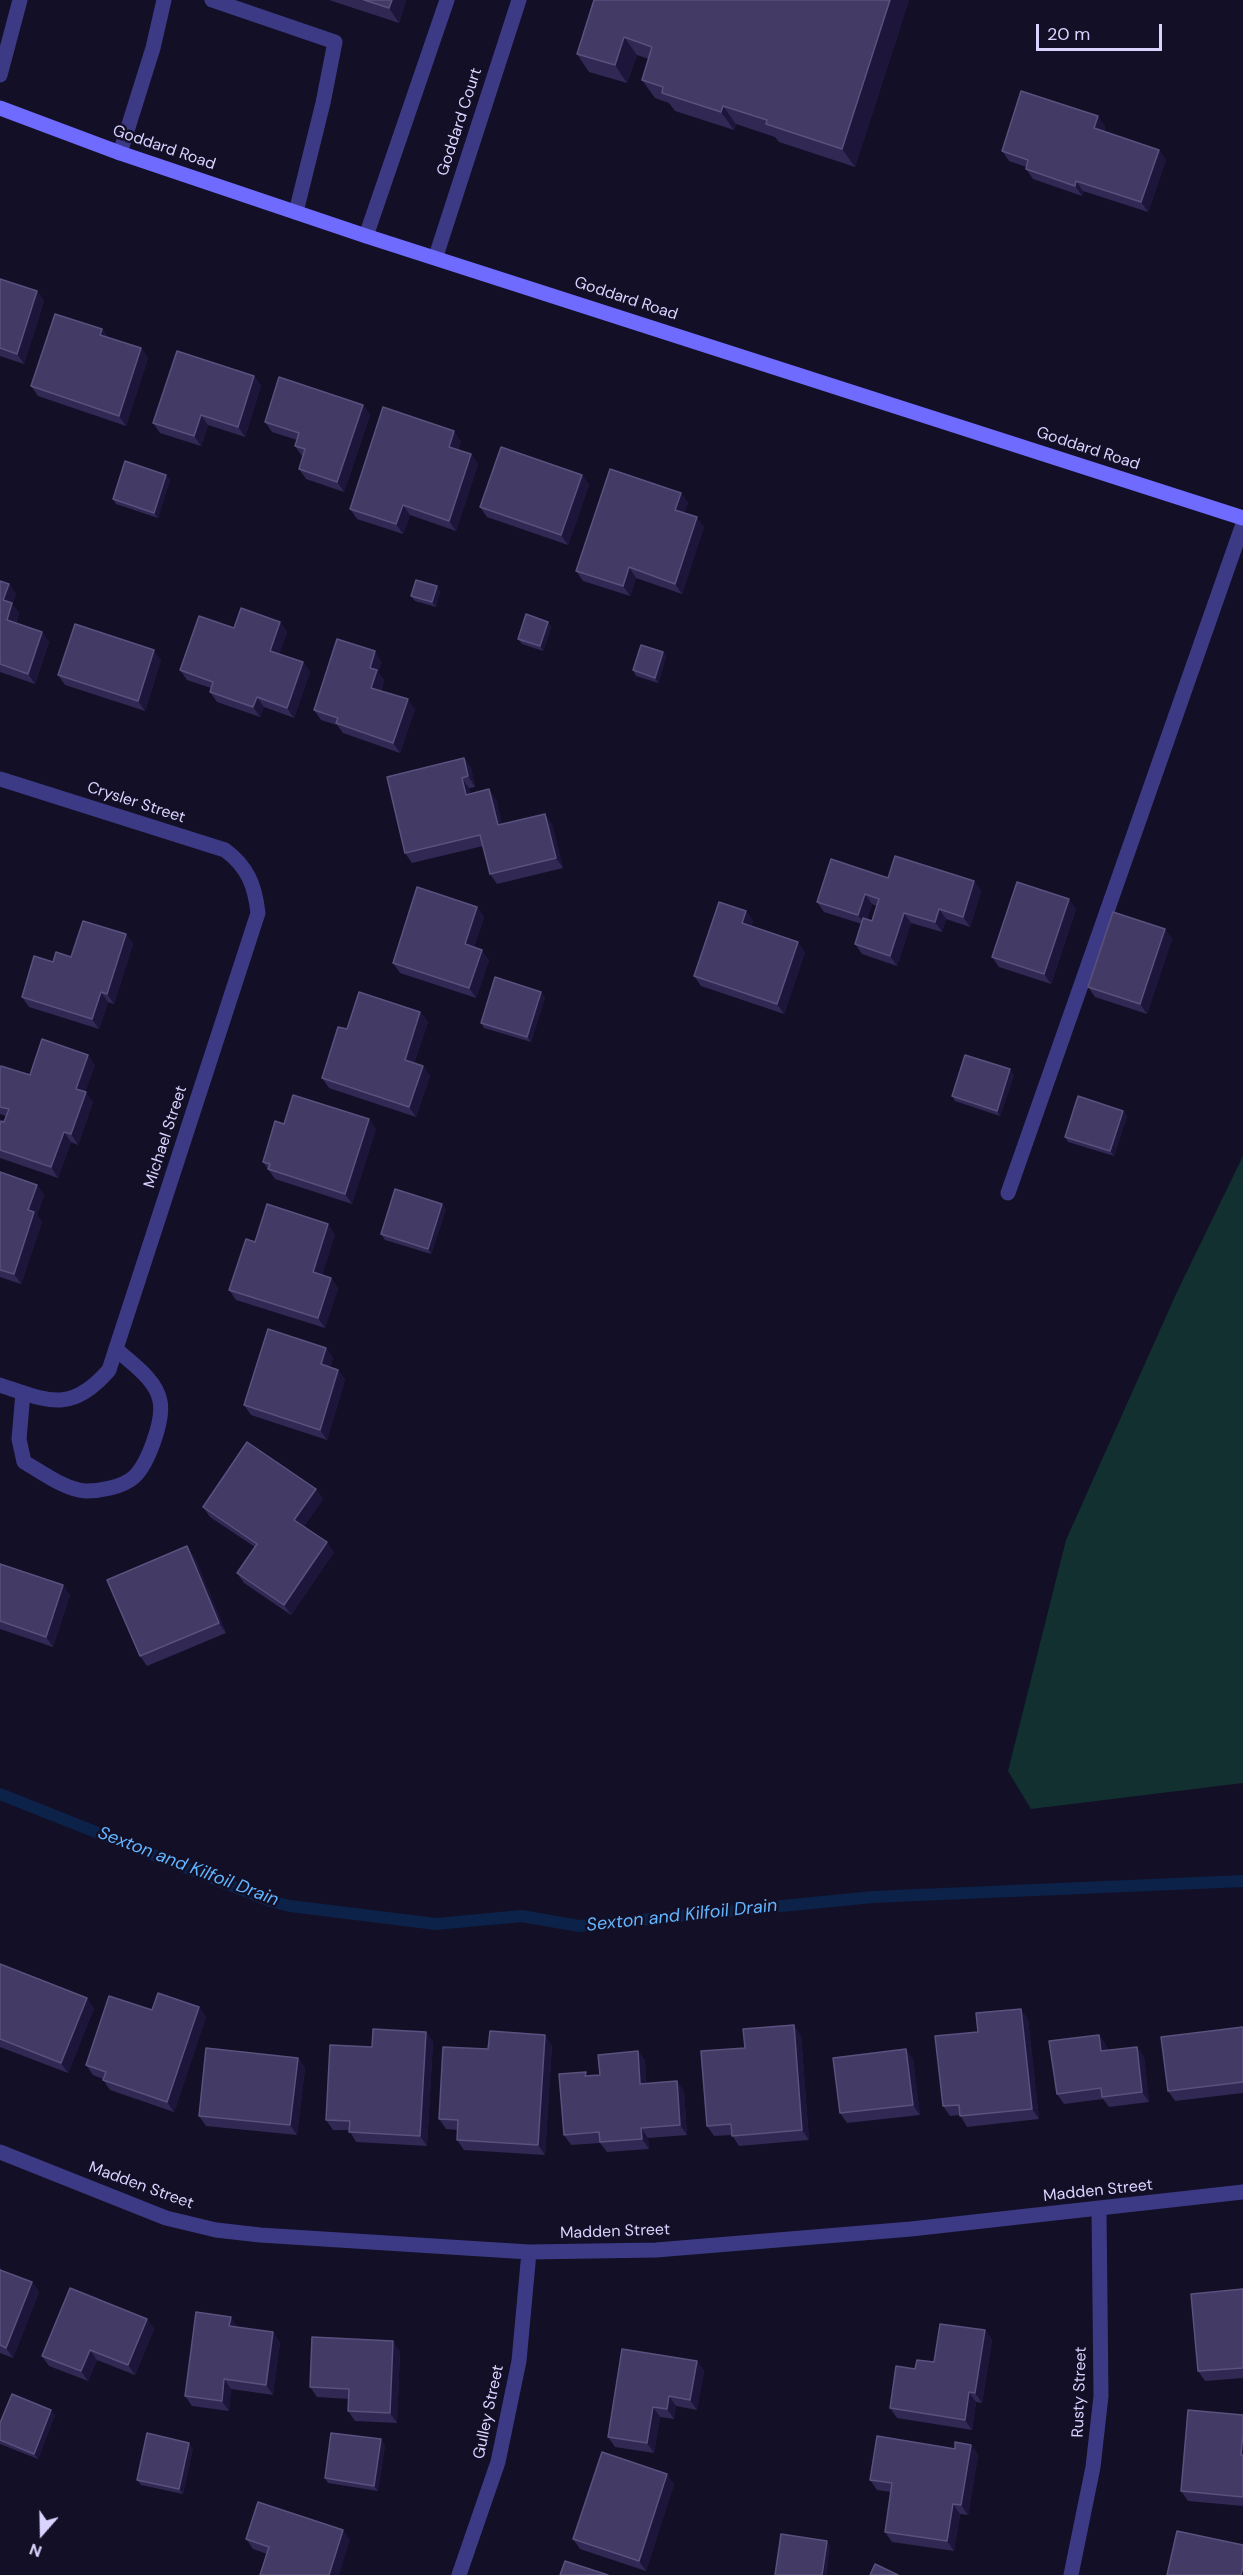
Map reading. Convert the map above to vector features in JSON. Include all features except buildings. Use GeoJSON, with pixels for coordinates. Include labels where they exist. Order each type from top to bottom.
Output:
{"type":"FeatureCollection","features":[{"type":"Feature","properties":{"kind":"main road","name":"Goddard Road"},"geometry":{"type":"LineString","coordinates":[[0,108],[120,153],[366,236],[436,256],[1243,518]]}},
{"type":"Feature","properties":{"kind":"street"},"geometry":{"type":"LineString","coordinates":[[0,75],[20,0]]}},
{"type":"Feature","properties":{"kind":"street"},"geometry":{"type":"LineString","coordinates":[[120,153],[153,48],[164,0]]}},
{"type":"Feature","properties":{"kind":"street"},"geometry":{"type":"LineString","coordinates":[[212,0],[335,42],[323,104],[296,212]]}},
{"type":"Feature","properties":{"kind":"street"},"geometry":{"type":"LineString","coordinates":[[366,236],[447,0]]}},
{"type":"Feature","properties":{"kind":"street","name":"Goddard Court"},"geometry":{"type":"LineString","coordinates":[[436,256],[519,0]]}},
{"type":"Feature","properties":{"kind":"street"},"geometry":{"type":"LineString","coordinates":[[1008,1193],[1243,524]]}},
{"type":"Feature","properties":{"kind":"street","name":"Crysler Street"},"geometry":{"type":"LineString","coordinates":[[0,779],[225,850],[238,859],[251,878]]}},
{"type":"Feature","properties":{"kind":"street","name":"Michael Street"},"geometry":{"type":"LineString","coordinates":[[23,1393],[46,1400],[61,1401],[81,1395],[94,1386],[109,1370],[258,913],[256,891],[251,878]]}},
{"type":"Feature","properties":{"kind":"street"},"geometry":{"type":"LineString","coordinates":[[0,1385],[23,1393],[19,1439],[24,1462],[61,1483],[84,1491],[108,1489],[133,1478],[147,1457],[158,1428],[160,1401],[151,1382],[116,1349]]}},
{"type":"Feature","properties":{"kind":"street","name":"Madden Street"},"geometry":{"type":"LineString","coordinates":[[0,2152],[166,2218],[216,2230],[260,2235],[529,2252],[656,2250],[910,2229],[1243,2192]]}},
{"type":"Feature","properties":{"kind":"street","name":"Rusty Street"},"geometry":{"type":"LineString","coordinates":[[1071,2575],[1093,2467],[1101,2396],[1099,2209]]}},
{"type":"Feature","properties":{"kind":"street","name":"Gulley Street"},"geometry":{"type":"LineString","coordinates":[[459,2575],[498,2462],[519,2361],[529,2252]]}},
{"type":"Feature","properties":{"kind":"green space"},"geometry":{"type":"Polygon","coordinates":[[[1243,1156],[1243,1783],[1031,1809],[1008,1771],[1066,1540],[1177,1292],[1243,1156]]]}},
{"type":"Feature","properties":{"kind":"waterway","name":"Sexton and Kilfoil Drain"},"geometry":{"type":"LineString","coordinates":[[0,1794],[270,1901],[290,1906],[436,1924],[522,1916],[579,1926],[873,1897],[1243,1881]]}}]}
